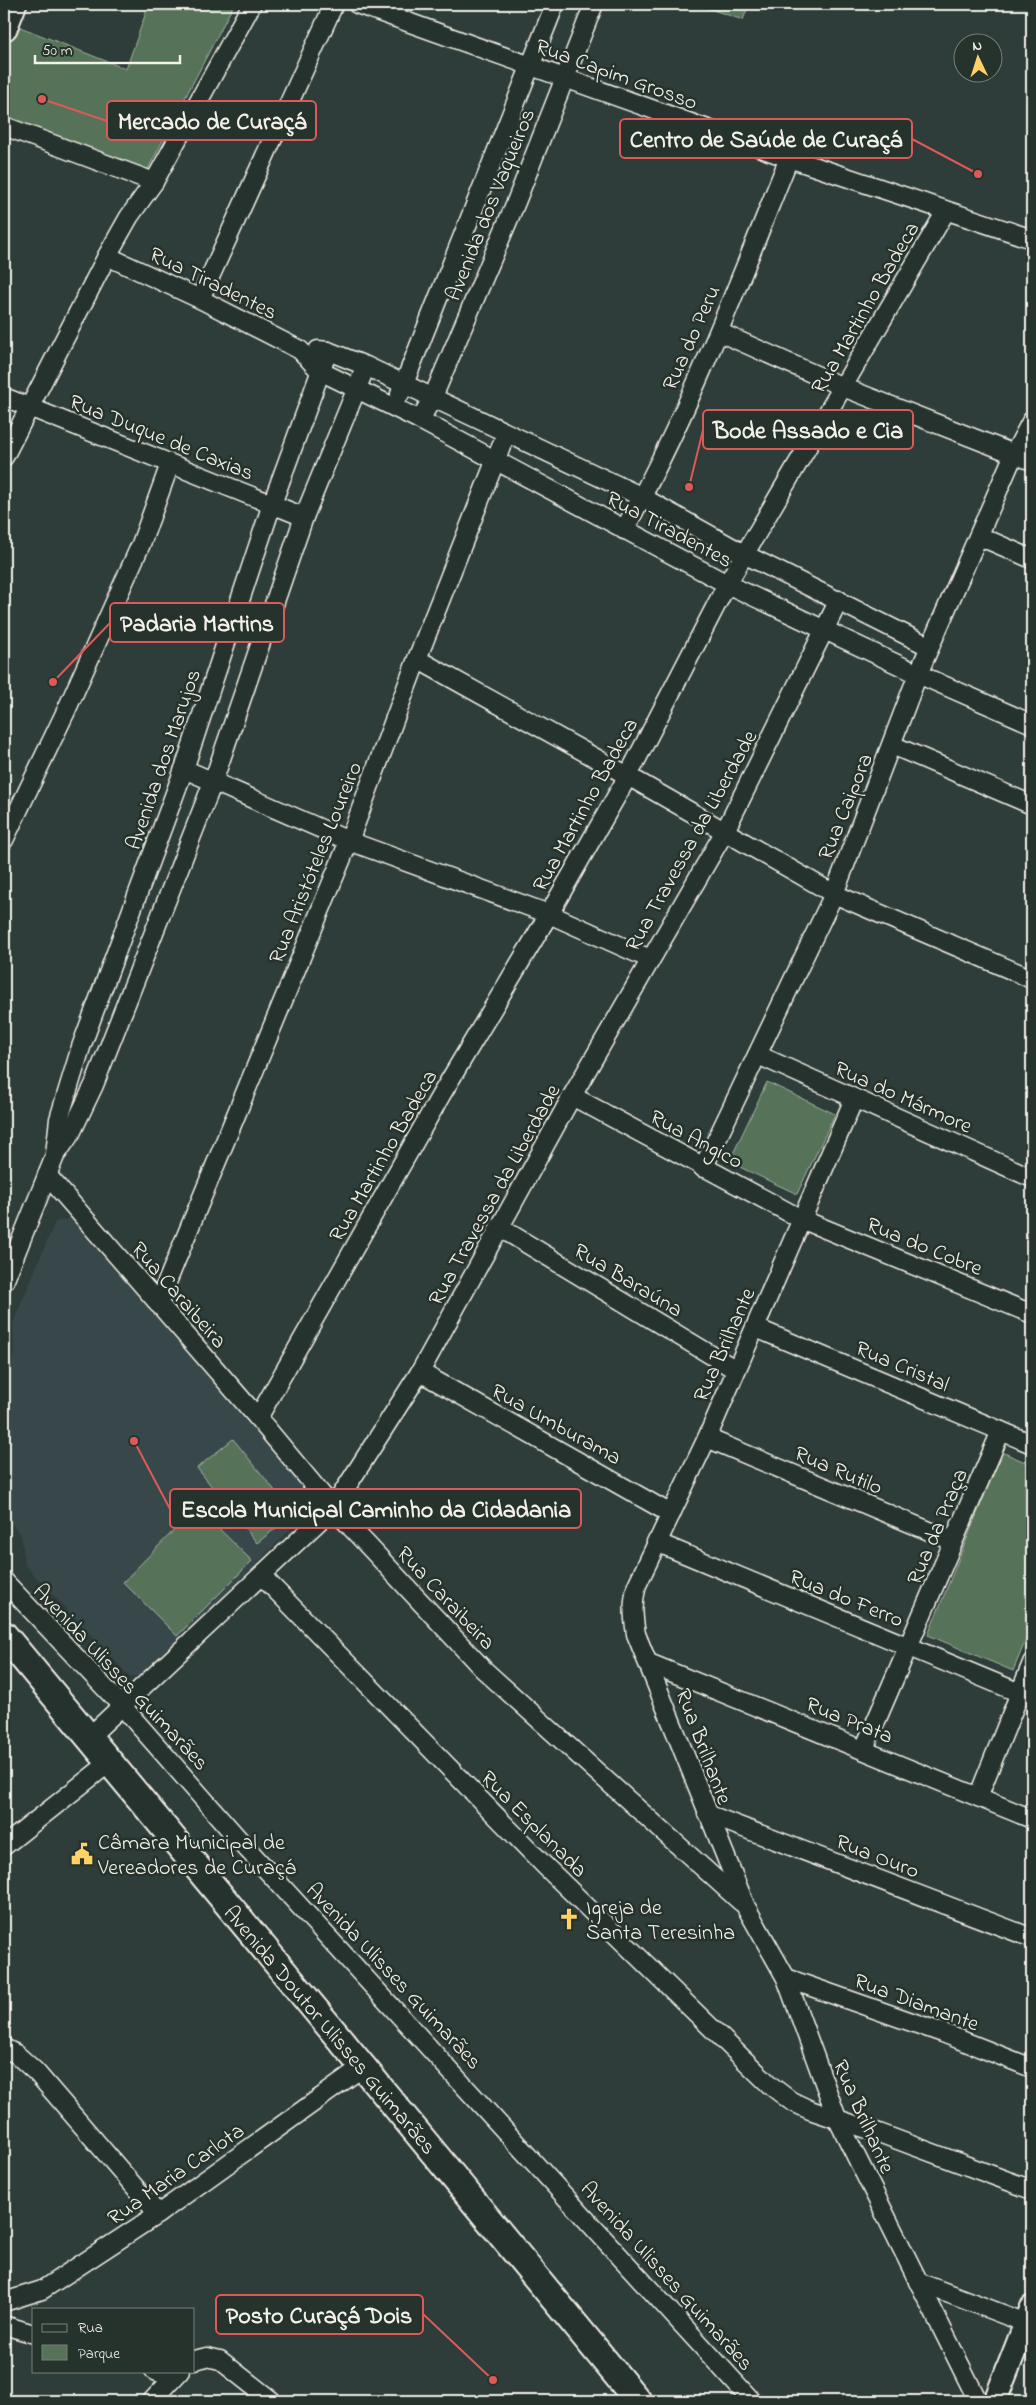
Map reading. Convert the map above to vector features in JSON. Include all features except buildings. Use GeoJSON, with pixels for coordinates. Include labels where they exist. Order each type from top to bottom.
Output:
{"type":"FeatureCollection","features":[{"type":"Feature","properties":{"kind":"main road"},"geometry":{"type":"LineString","coordinates":[[4,27],[13,4]]}},
{"type":"Feature","properties":{"kind":"main road","name":"Avenida Doutor Ulisses Guimarães"},"geometry":{"type":"LineString","coordinates":[[4,1636],[638,2401]]}},
{"type":"Feature","properties":{"kind":"street"},"geometry":{"type":"LineString","coordinates":[[4,458],[128,217],[154,182],[252,4]]}},
{"type":"Feature","properties":{"kind":"street"},"geometry":{"type":"LineString","coordinates":[[200,299],[334,4]]}},
{"type":"Feature","properties":{"kind":"street","name":"Rua Capim Grosso"},"geometry":{"type":"LineString","coordinates":[[358,4],[789,158],[1032,239]]}},
{"type":"Feature","properties":{"kind":"street","name":"Avenida dos Vaqueiros"},"geometry":{"type":"LineString","coordinates":[[393,406],[405,384],[554,4]]}},
{"type":"Feature","properties":{"kind":"street","name":"Avenida dos Vaqueiros"},"geometry":{"type":"LineString","coordinates":[[420,420],[433,397],[516,202],[594,4]]}},
{"type":"Feature","properties":{"kind":"street"},"geometry":{"type":"LineString","coordinates":[[4,126],[154,182]]}},
{"type":"Feature","properties":{"kind":"street","name":"Rua do Peru"},"geometry":{"type":"LineString","coordinates":[[624,530],[642,497],[719,332],[789,158]]}},
{"type":"Feature","properties":{"kind":"street","name":"Rua Martinho Badeca"},"geometry":{"type":"LineString","coordinates":[[258,1418],[436,1104],[550,914],[628,776],[744,554],[946,211]]}},
{"type":"Feature","properties":{"kind":"street","name":"Rua Tiradentes"},"geometry":{"type":"LineString","coordinates":[[107,256],[200,299],[300,350],[320,371],[420,420],[495,462],[727,584],[918,674],[1032,724]]}},
{"type":"Feature","properties":{"kind":"street"},"geometry":{"type":"LineString","coordinates":[[719,332],[843,387],[1032,461]]}},
{"type":"Feature","properties":{"kind":"street","name":"Rua Tiradentes"},"geometry":{"type":"LineString","coordinates":[[300,350],[328,351],[366,366],[433,397],[506,434],[642,497],[744,554],[930,647]]}},
{"type":"Feature","properties":{"kind":"street","name":"Avenida dos Marujos"},"geometry":{"type":"LineString","coordinates":[[55,1156],[59,1119],[65,1095],[184,770],[272,504],[328,351]]}},
{"type":"Feature","properties":{"kind":"street","name":"Avenida dos Marujos"},"geometry":{"type":"LineString","coordinates":[[4,1282],[46,1175],[55,1156],[71,1133],[94,1085],[213,782],[304,517],[355,388],[366,366]]}},
{"type":"Feature","properties":{"kind":"street","name":"Rua Duque de Caxias"},"geometry":{"type":"LineString","coordinates":[[4,397],[304,517]]}},
{"type":"Feature","properties":{"kind":"street","name":"Rua Caipora"},"geometry":{"type":"LineString","coordinates":[[703,1168],[834,894],[918,674],[1014,454],[1032,420]]}},
{"type":"Feature","properties":{"kind":"street","name":"Rua Aristóteles Loureiro"},"geometry":{"type":"LineString","coordinates":[[158,1304],[349,841],[417,659],[506,434]]}},
{"type":"Feature","properties":{"kind":"street"},"geometry":{"type":"LineString","coordinates":[[4,840],[66,711],[141,544],[170,464]]}},
{"type":"Feature","properties":{"kind":"street"},"geometry":{"type":"LineString","coordinates":[[979,536],[1032,559]]}},
{"type":"Feature","properties":{"kind":"street","name":"Rua Travessa da Liberdade"},"geometry":{"type":"LineString","coordinates":[[89,1737],[333,1508],[420,1372],[572,1096],[725,831],[839,600]]}},
{"type":"Feature","properties":{"kind":"street"},"geometry":{"type":"LineString","coordinates":[[417,659],[628,776],[834,894],[1032,979]]}},
{"type":"Feature","properties":{"kind":"street"},"geometry":{"type":"LineString","coordinates":[[892,745],[1032,805]]}},
{"type":"Feature","properties":{"kind":"street"},"geometry":{"type":"LineString","coordinates":[[184,770],[349,841],[550,914],[650,959]]}},
{"type":"Feature","properties":{"kind":"street","name":"Rua do Mármore"},"geometry":{"type":"LineString","coordinates":[[758,1055],[1032,1178]]}},
{"type":"Feature","properties":{"kind":"street","name":"Rua Angico"},"geometry":{"type":"LineString","coordinates":[[572,1096],[801,1219]]}},
{"type":"Feature","properties":{"kind":"street","name":"Rua Brilhante"},"geometry":{"type":"LineString","coordinates":[[854,1099],[707,1438],[637,1585],[632,1603],[636,1634],[707,1814],[746,1907],[786,1978],[837,2118],[978,2401]]}},
{"type":"Feature","properties":{"kind":"street","name":"Rua Caraibeira"},"geometry":{"type":"LineString","coordinates":[[46,1175],[258,1418],[333,1508],[483,1669],[746,1907]]}},
{"type":"Feature","properties":{"kind":"street","name":"Rua do Cobre"},"geometry":{"type":"LineString","coordinates":[[801,1219],[1032,1314]]}},
{"type":"Feature","properties":{"kind":"street","name":"Rua Baraúna"},"geometry":{"type":"LineString","coordinates":[[499,1227],[736,1370]]}},
{"type":"Feature","properties":{"kind":"street","name":"Rua Cristal"},"geometry":{"type":"LineString","coordinates":[[756,1328],[1032,1444]]}},
{"type":"Feature","properties":{"kind":"street","name":"Rua Umburama"},"geometry":{"type":"LineString","coordinates":[[420,1372],[672,1514]]}},
{"type":"Feature","properties":{"kind":"street","name":"Rua da Praça"},"geometry":{"type":"LineString","coordinates":[[864,1749],[1001,1431]]}},
{"type":"Feature","properties":{"kind":"street","name":"Rua Rutilo"},"geometry":{"type":"LineString","coordinates":[[707,1438],[953,1541]]}},
{"type":"Feature","properties":{"kind":"street","name":"Rua do Ferro"},"geometry":{"type":"LineString","coordinates":[[656,1542],[1026,1695]]}},
{"type":"Feature","properties":{"kind":"street","name":"Rua Esplanada"},"geometry":{"type":"LineString","coordinates":[[262,1576],[544,1865],[770,2085],[791,2102],[1032,2190]]}},
{"type":"Feature","properties":{"kind":"street","name":"Avenida Ulisses Guimarães"},"geometry":{"type":"LineString","coordinates":[[4,1581],[122,1706],[242,1842],[752,2401]]}},
{"type":"Feature","properties":{"kind":"street","name":"Rua Prata"},"geometry":{"type":"LineString","coordinates":[[649,1663],[1032,1819]]}},
{"type":"Feature","properties":{"kind":"street"},"geometry":{"type":"LineString","coordinates":[[978,1797],[1026,1695],[1032,1663]]}},
{"type":"Feature","properties":{"kind":"street"},"geometry":{"type":"LineString","coordinates":[[4,1846],[110,1762]]}},
{"type":"Feature","properties":{"kind":"street","name":"Rua Ouro"},"geometry":{"type":"LineString","coordinates":[[707,1814],[1032,1938]]}},
{"type":"Feature","properties":{"kind":"street","name":"Rua Diamante"},"geometry":{"type":"LineString","coordinates":[[786,1978],[943,2033],[1032,2068]]}},
{"type":"Feature","properties":{"kind":"street"},"geometry":{"type":"LineString","coordinates":[[4,2048],[16,2054],[36,2072],[158,2214]]}},
{"type":"Feature","properties":{"kind":"street","name":"Rua Maria Carlota"},"geometry":{"type":"LineString","coordinates":[[4,2302],[42,2290],[158,2214],[363,2067]]}},
{"type":"Feature","properties":{"kind":"street"},"geometry":{"type":"LineString","coordinates":[[918,2282],[1029,2315],[995,2401]]}},
{"type":"Feature","properties":{"kind":"street"},"geometry":{"type":"LineString","coordinates":[[4,2325],[32,2333]]}},
{"type":"Feature","properties":{"kind":"street"},"geometry":{"type":"LineString","coordinates":[[195,2360],[207,2357],[220,2360],[272,2401]]}},
{"type":"Feature","properties":{"kind":"street"},"geometry":{"type":"LineString","coordinates":[[162,2372],[177,2374]]}},
{"type":"Feature","properties":{"kind":"street"},"geometry":{"type":"LineString","coordinates":[[152,2401],[177,2374]]}},
{"type":"Feature","properties":{"kind":"shaded area"},"geometry":{"type":"Polygon","coordinates":[[[70,1218],[313,1496],[311,1509],[143,1676],[130,1677],[25,1565],[21,1534],[4,1517],[4,1386],[14,1353],[13,1323],[55,1222],[70,1218]]]}},
{"type":"Feature","properties":{"kind":"green space"},"geometry":{"type":"Polygon","coordinates":[[[149,4],[234,4],[147,171],[4,116],[4,55],[15,25],[126,69],[149,4]]]}},
{"type":"Feature","properties":{"kind":"green space"},"geometry":{"type":"Polygon","coordinates":[[[695,4],[749,4],[743,20],[695,4]]]}},
{"type":"Feature","properties":{"kind":"green space"},"geometry":{"type":"Polygon","coordinates":[[[767,1082],[835,1114],[797,1194],[729,1162],[767,1082]]]}},
{"type":"Feature","properties":{"kind":"green space"},"geometry":{"type":"Polygon","coordinates":[[[233,1439],[294,1514],[257,1543],[197,1468],[233,1439]]]}},
{"type":"Feature","properties":{"kind":"green space"},"geometry":{"type":"Polygon","coordinates":[[[1002,1452],[1032,1465],[1032,1625],[1013,1671],[928,1635],[1002,1452]]]}},
{"type":"Feature","properties":{"kind":"green space"},"geometry":{"type":"Polygon","coordinates":[[[197,1507],[252,1561],[177,1636],[123,1582],[197,1507]]]}},
{"type":"Feature","properties":{"kind":"place","name":"Mercado de Curaçá"},"geometry":{"type":"Point","coordinates":[42,99]}},
{"type":"Feature","properties":{"kind":"place","name":"Centro de Saúde de Curaçá"},"geometry":{"type":"Point","coordinates":[978,174]}},
{"type":"Feature","properties":{"kind":"place","name":"Bode Assado e Cia"},"geometry":{"type":"Point","coordinates":[689,487]}},
{"type":"Feature","properties":{"kind":"place","name":"Padaria Martins"},"geometry":{"type":"Point","coordinates":[53,682]}},
{"type":"Feature","properties":{"kind":"place","name":"Escola Municipal Caminho da Cidadania"},"geometry":{"type":"Point","coordinates":[134,1441]}},
{"type":"Feature","properties":{"kind":"place","name":"Câmara Municipal de Vereadores de Curaçá"},"geometry":{"type":"Point","coordinates":[82,1854]}},
{"type":"Feature","properties":{"kind":"place","name":"Igreja de Santa Teresinha"},"geometry":{"type":"Point","coordinates":[569,1919]}},
{"type":"Feature","properties":{"kind":"place","name":"Posto Curaçá Dois"},"geometry":{"type":"Point","coordinates":[493,2380]}}]}
